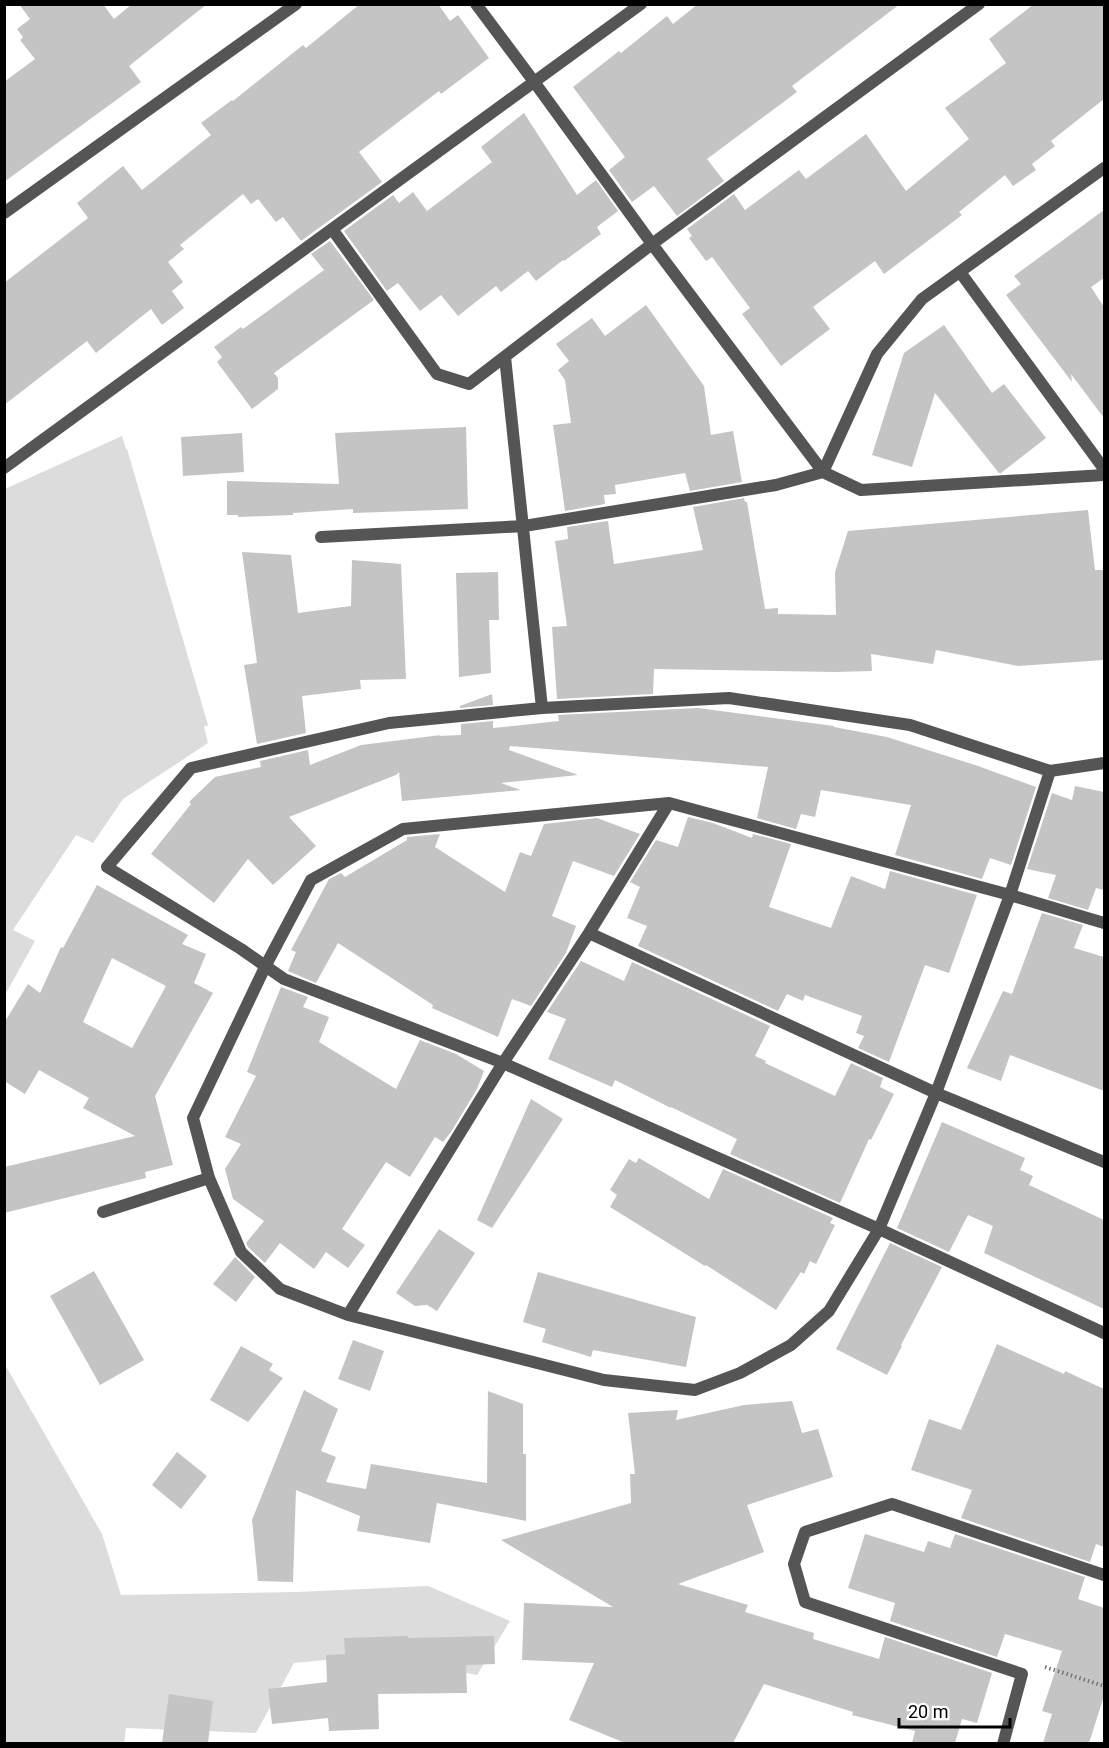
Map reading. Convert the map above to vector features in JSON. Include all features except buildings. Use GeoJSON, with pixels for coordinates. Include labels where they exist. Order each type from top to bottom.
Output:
{"type":"FeatureCollection","features":[{"type":"Feature","properties":{"kind":"street"},"geometry":{"type":"LineString","coordinates":[[4,213],[296,4]]}},
{"type":"Feature","properties":{"kind":"street"},"geometry":{"type":"LineString","coordinates":[[476,4],[823,472],[861,490],[1104,475]]}},
{"type":"Feature","properties":{"kind":"street"},"geometry":{"type":"LineString","coordinates":[[4,468],[641,4]]}},
{"type":"Feature","properties":{"kind":"street"},"geometry":{"type":"LineString","coordinates":[[332,229],[437,374],[469,384],[652,244],[979,4]]}},
{"type":"Feature","properties":{"kind":"street"},"geometry":{"type":"LineString","coordinates":[[321,537],[524,526],[776,485],[823,472],[877,354],[922,299],[1104,168]]}},
{"type":"Feature","properties":{"kind":"street"},"geometry":{"type":"LineString","coordinates":[[960,272],[1104,469]]}},
{"type":"Feature","properties":{"kind":"street"},"geometry":{"type":"LineString","coordinates":[[505,357],[542,708]]}},
{"type":"Feature","properties":{"kind":"street"},"geometry":{"type":"LineString","coordinates":[[1104,763],[1050,771],[910,725],[729,698],[542,708],[389,723],[191,768],[108,867],[241,949],[284,979],[503,1063],[1104,1333]]}},
{"type":"Feature","properties":{"kind":"street"},"geometry":{"type":"LineString","coordinates":[[1050,771],[1010,895],[936,1093],[879,1230],[829,1311],[791,1345],[740,1373],[695,1390],[604,1380],[348,1315],[280,1289],[241,1252],[209,1179],[193,1118],[266,965],[311,880],[404,829],[669,803],[1010,895],[1104,923]]}},
{"type":"Feature","properties":{"kind":"street"},"geometry":{"type":"LineString","coordinates":[[348,1315],[503,1063],[589,933],[669,803]]}},
{"type":"Feature","properties":{"kind":"street"},"geometry":{"type":"LineString","coordinates":[[589,933],[936,1093],[1104,1162]]}},
{"type":"Feature","properties":{"kind":"street"},"geometry":{"type":"LineString","coordinates":[[103,1212],[209,1179]]}},
{"type":"Feature","properties":{"kind":"street"},"geometry":{"type":"LineString","coordinates":[[1003,1743],[1022,1674],[805,1602],[794,1564],[805,1532],[892,1504],[1104,1575]]}},
{"type":"Feature","properties":{"kind":"path"},"geometry":{"type":"LineString","coordinates":[[1042,1667],[1104,1686]]}},
{"type":"Feature","properties":{"kind":"shaded area"},"geometry":{"type":"Polygon","coordinates":[[[122,436],[208,725],[204,727],[208,743],[123,799],[93,843],[76,835],[13,930],[35,941],[5,995],[5,489],[122,436]]]}},
{"type":"Feature","properties":{"kind":"shaded area"},"geometry":{"type":"Polygon","coordinates":[[[4,1363],[102,1534],[121,1595],[297,1592],[428,1586],[510,1621],[477,1675],[376,1655],[294,1663],[256,1733],[126,1728],[124,1743],[5,1743],[4,1363]]]}}]}
